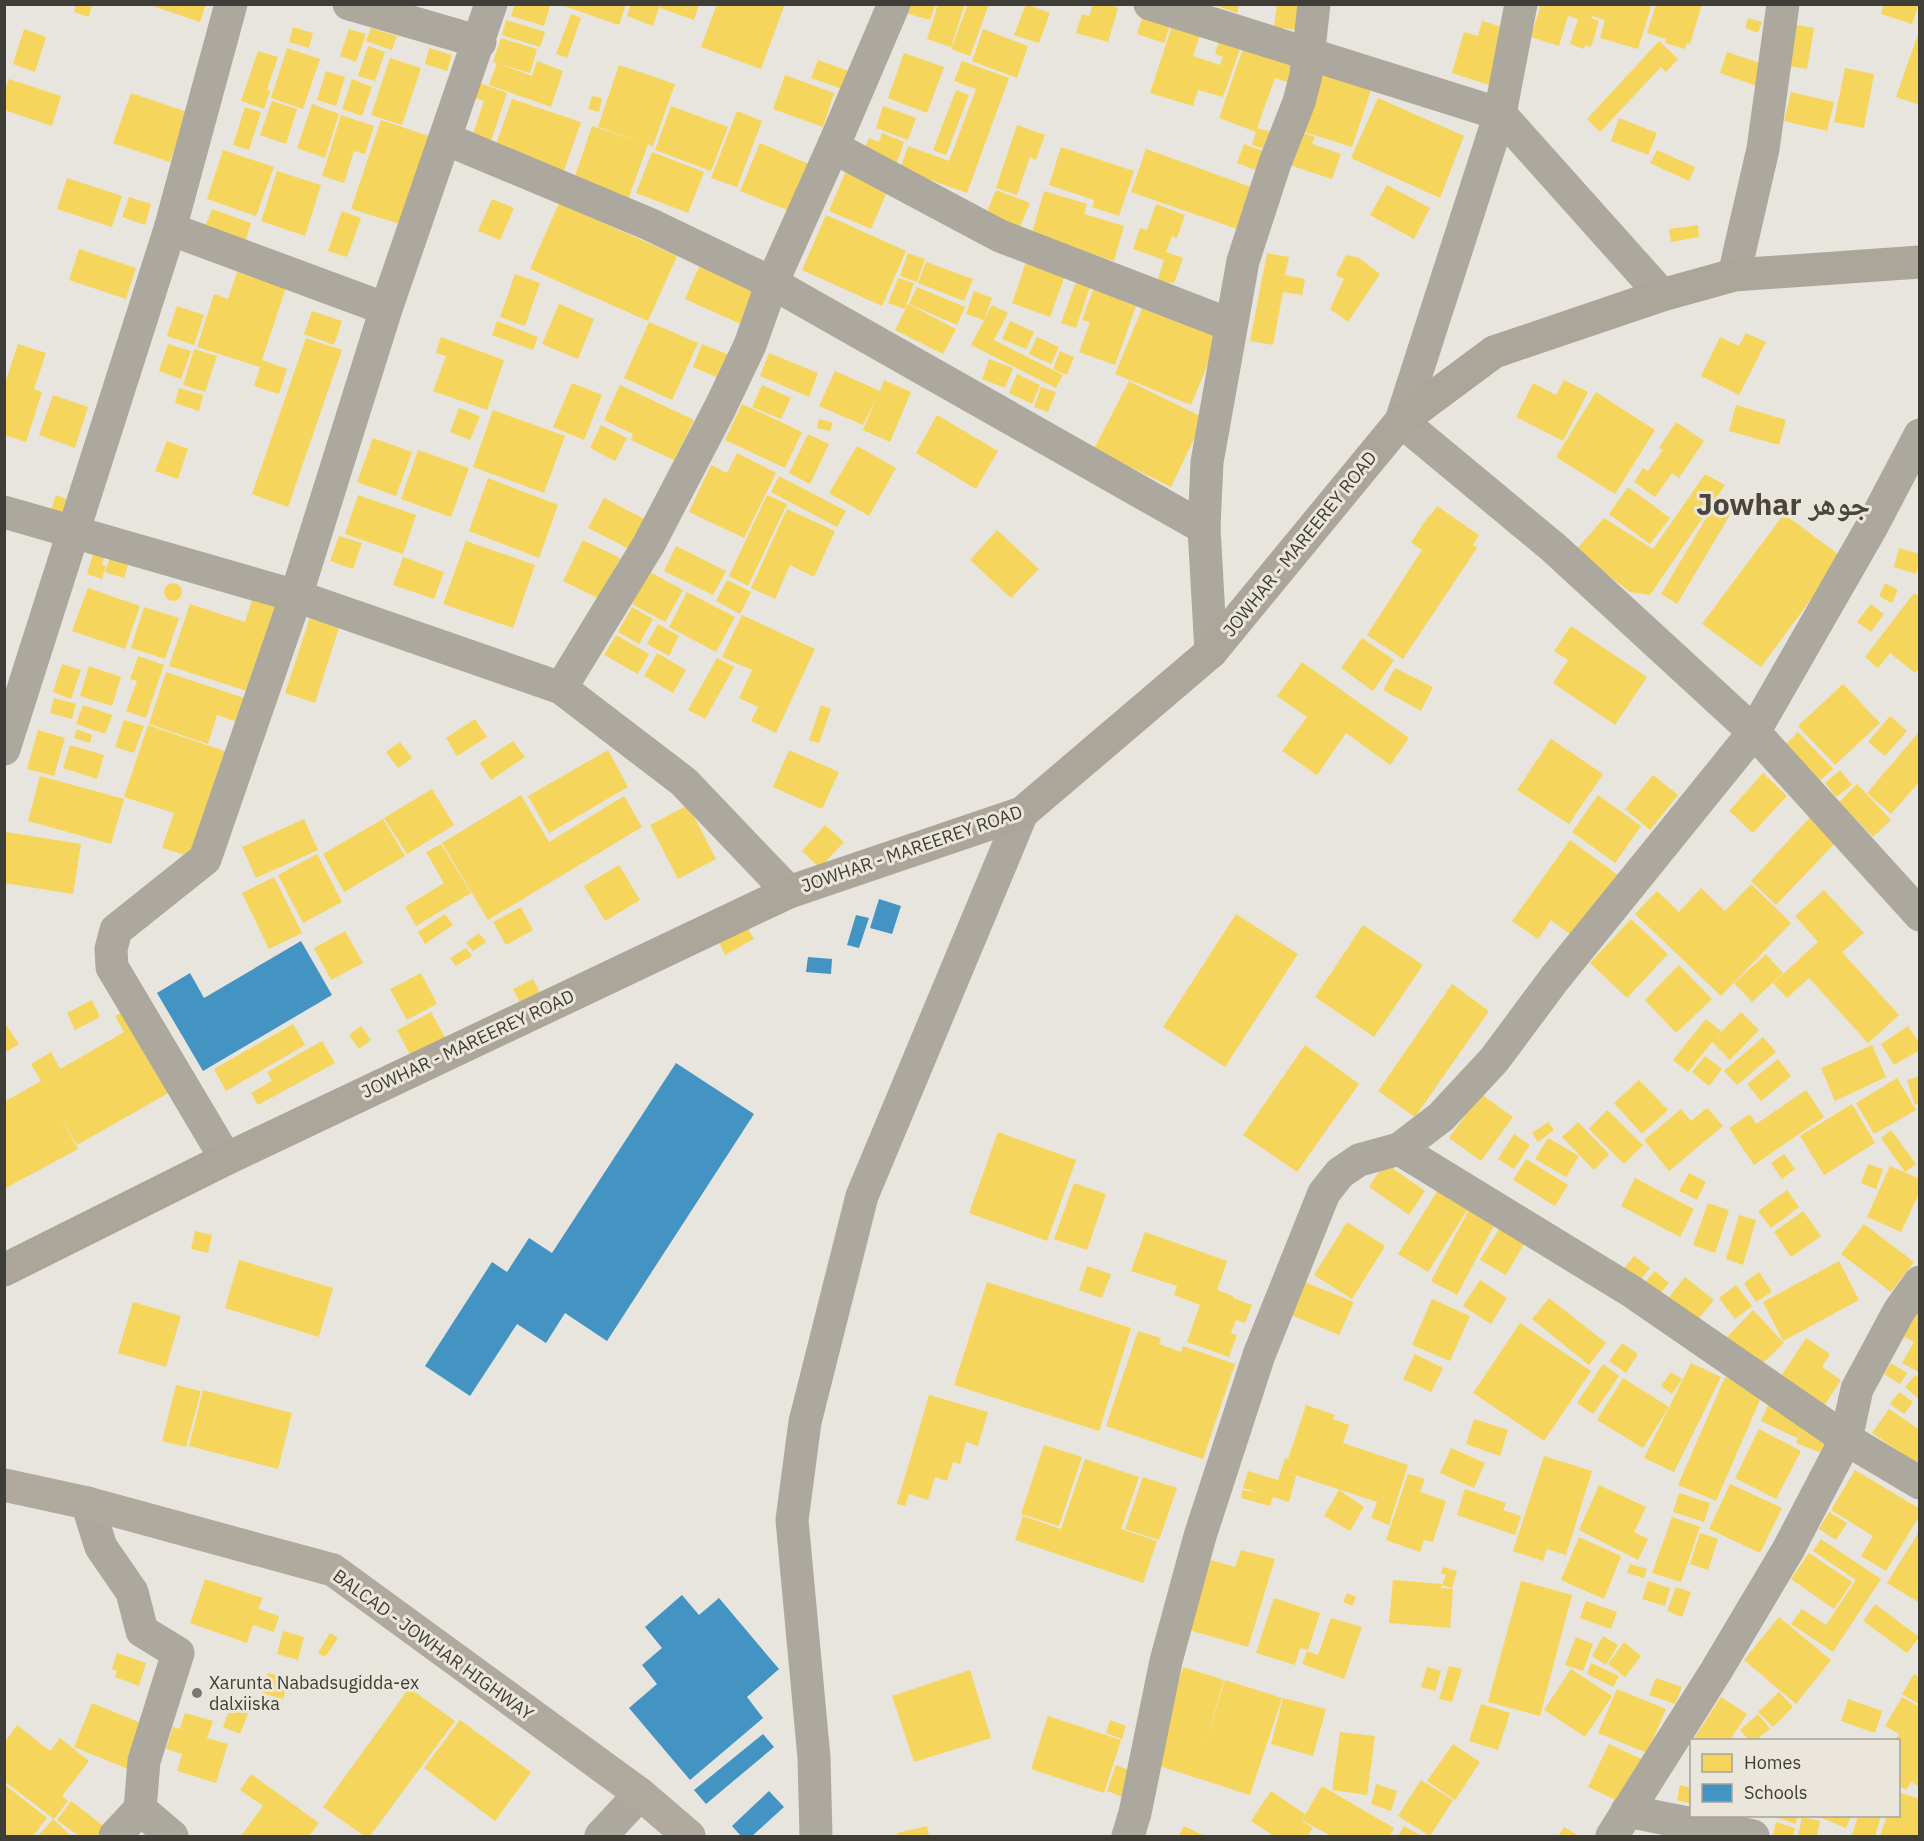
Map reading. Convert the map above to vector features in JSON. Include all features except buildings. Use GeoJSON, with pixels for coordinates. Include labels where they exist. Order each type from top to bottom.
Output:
{"type":"FeatureCollection","features":[{"type":"Feature","properties":{"kind":"main road","name":"BALCAD - JOWHAR HIGHWAY"},"geometry":{"type":"LineString","coordinates":[[4,1485],[87,1503],[333,1570],[640,1794],[689,1836]]}},
{"type":"Feature","properties":{"kind":"street"},"geometry":{"type":"LineString","coordinates":[[4,749],[170,229],[231,4]]}},
{"type":"Feature","properties":{"kind":"street"},"geometry":{"type":"LineString","coordinates":[[349,4],[480,42]]}},
{"type":"Feature","properties":{"kind":"street"},"geometry":{"type":"LineString","coordinates":[[226,1159],[112,967],[111,949],[116,930],[206,859],[296,596],[386,309],[480,42],[491,4]]}},
{"type":"Feature","properties":{"kind":"street"},"geometry":{"type":"LineString","coordinates":[[561,688],[650,544],[720,408],[750,345],[772,283],[894,4]]}},
{"type":"Feature","properties":{"kind":"street"},"geometry":{"type":"LineString","coordinates":[[1150,4],[1500,114],[1662,295]]}},
{"type":"Feature","properties":{"kind":"street"},"geometry":{"type":"LineString","coordinates":[[1211,652],[1204,528],[1206,462],[1243,261],[1275,163],[1299,102],[1306,75],[1314,4]]}},
{"type":"Feature","properties":{"kind":"street"},"geometry":{"type":"LineString","coordinates":[[1521,4],[1500,114],[1401,421],[1554,548],[1754,732],[1920,915]]}},
{"type":"Feature","properties":{"kind":"street"},"geometry":{"type":"LineString","coordinates":[[1734,275],[1763,149],[1783,4]]}},
{"type":"Feature","properties":{"kind":"street"},"geometry":{"type":"LineString","coordinates":[[446,140],[649,224],[772,283],[1204,528]]}},
{"type":"Feature","properties":{"kind":"street"},"geometry":{"type":"LineString","coordinates":[[833,147],[1000,236],[1231,326]]}},
{"type":"Feature","properties":{"kind":"street"},"geometry":{"type":"LineString","coordinates":[[170,229],[386,309]]}},
{"type":"Feature","properties":{"kind":"street","name":"JOWHAR - MAREEREY ROAD"},"geometry":{"type":"LineString","coordinates":[[4,1270],[226,1159],[789,892],[1022,813],[1211,652],[1401,421],[1494,352],[1662,295],[1734,275],[1920,262]]}},
{"type":"Feature","properties":{"kind":"street"},"geometry":{"type":"LineString","coordinates":[[1128,1836],[1135,1813],[1166,1660],[1196,1548],[1259,1355],[1324,1193],[1340,1173],[1359,1160],[1399,1149],[1441,1117],[1494,1060],[1554,978],[1754,732],[1871,528],[1920,435]]}},
{"type":"Feature","properties":{"kind":"street"},"geometry":{"type":"LineString","coordinates":[[4,512],[296,596],[561,688],[684,782],[789,892]]}},
{"type":"Feature","properties":{"kind":"street"},"geometry":{"type":"LineString","coordinates":[[816,1836],[814,1758],[792,1520],[805,1422],[862,1196],[1022,813]]}},
{"type":"Feature","properties":{"kind":"street"},"geometry":{"type":"LineString","coordinates":[[1399,1149],[1631,1291],[1846,1439],[1920,1484]]}},
{"type":"Feature","properties":{"kind":"street"},"geometry":{"type":"LineString","coordinates":[[1753,1836],[1619,1824],[1716,1671],[1788,1550],[1846,1439],[1857,1389],[1899,1311],[1920,1282]]}},
{"type":"Feature","properties":{"kind":"street"},"geometry":{"type":"LineString","coordinates":[[87,1503],[102,1547],[132,1592],[142,1631],[178,1653],[144,1761],[140,1809],[115,1836]]}},
{"type":"Feature","properties":{"kind":"street"},"geometry":{"type":"LineString","coordinates":[[601,1836],[640,1794]]}},
{"type":"Feature","properties":{"kind":"street"},"geometry":{"type":"LineString","coordinates":[[140,1809],[172,1836]]}},
{"type":"Feature","properties":{"kind":"place","name":"Xarunta Nabadsugidda-ex dalxiiska"},"geometry":{"type":"Point","coordinates":[197,1693]}},
{"type":"Feature","properties":{"kind":"district","name":"Jowhar جوهر"},"geometry":{"type":"Point","coordinates":[1783,505]}}]}
